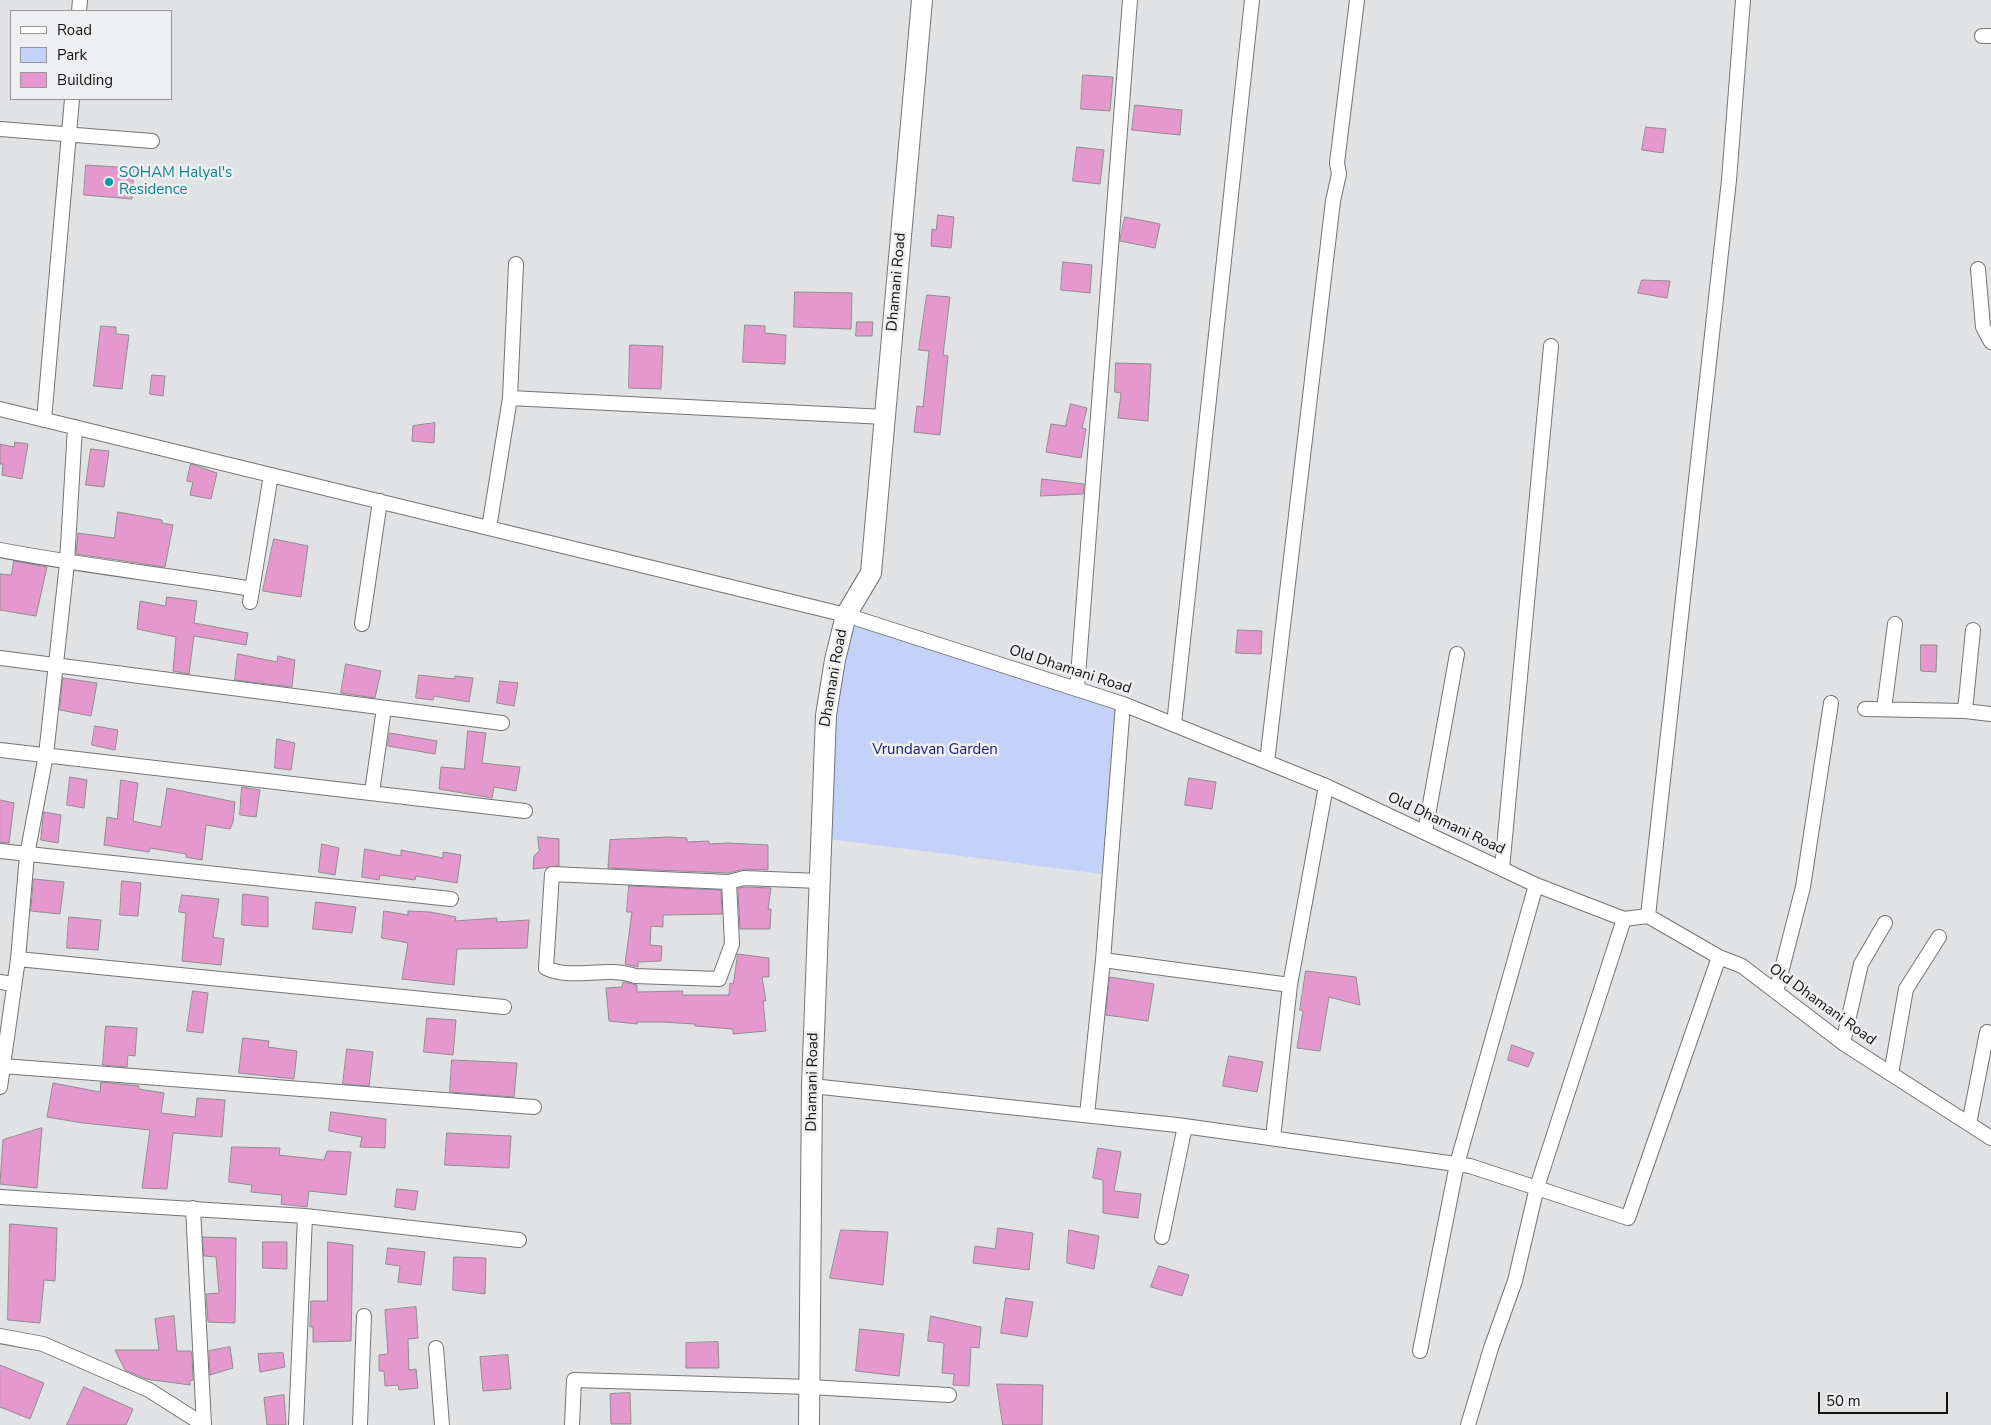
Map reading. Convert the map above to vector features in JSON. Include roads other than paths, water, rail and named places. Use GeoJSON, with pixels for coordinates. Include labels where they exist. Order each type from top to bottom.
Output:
{"type":"FeatureCollection","features":[{"type":"Feature","properties":{"kind":"main road","name":"Dhamani Road"},"geometry":{"type":"LineString","coordinates":[[808,1425],[810,1388],[812,1086],[826,715],[835,660],[846,615],[871,573],[922,0]]}},
{"type":"Feature","properties":{"kind":"street"},"geometry":{"type":"LineString","coordinates":[[1077,689],[1130,0]]}},
{"type":"Feature","properties":{"kind":"street"},"geometry":{"type":"LineString","coordinates":[[1174,724],[1252,0]]}},
{"type":"Feature","properties":{"kind":"street"},"geometry":{"type":"LineString","coordinates":[[1267,762],[1332,210],[1339,174],[1338,163],[1357,0]]}},
{"type":"Feature","properties":{"kind":"street"},"geometry":{"type":"LineString","coordinates":[[1648,916],[1729,180],[1743,0]]}},
{"type":"Feature","properties":{"kind":"street"},"geometry":{"type":"LineString","coordinates":[[44,420],[72,100]]}},
{"type":"Feature","properties":{"kind":"street"},"geometry":{"type":"LineString","coordinates":[[0,129],[152,141]]}},
{"type":"Feature","properties":{"kind":"street"},"geometry":{"type":"LineString","coordinates":[[488,528],[510,398],[516,264]]}},
{"type":"Feature","properties":{"kind":"street"},"geometry":{"type":"LineString","coordinates":[[1978,269],[1983,327],[1991,341]]}},
{"type":"Feature","properties":{"kind":"street"},"geometry":{"type":"LineString","coordinates":[[1502,869],[1551,346]]}},
{"type":"Feature","properties":{"kind":"street"},"geometry":{"type":"LineString","coordinates":[[510,398],[885,417]]}},
{"type":"Feature","properties":{"kind":"street","name":"Old Dhamani Road"},"geometry":{"type":"LineString","coordinates":[[0,409],[846,615],[1123,704],[1326,786],[1536,885],[1624,919],[1648,916],[1719,956],[1742,966],[1843,1043],[1991,1138]]}},
{"type":"Feature","properties":{"kind":"street"},"geometry":{"type":"LineString","coordinates":[[0,1087],[3,1066],[7,983],[18,959],[27,855],[46,755],[67,563],[75,427]]}},
{"type":"Feature","properties":{"kind":"street"},"geometry":{"type":"LineString","coordinates":[[0,550],[67,563],[163,574],[251,595],[271,475]]}},
{"type":"Feature","properties":{"kind":"street"},"geometry":{"type":"LineString","coordinates":[[362,624],[380,501]]}},
{"type":"Feature","properties":{"kind":"street"},"geometry":{"type":"LineString","coordinates":[[1884,709],[1895,624]]}},
{"type":"Feature","properties":{"kind":"street"},"geometry":{"type":"LineString","coordinates":[[1965,711],[1973,630]]}},
{"type":"Feature","properties":{"kind":"street"},"geometry":{"type":"LineString","coordinates":[[1425,832],[1457,654]]}},
{"type":"Feature","properties":{"kind":"street"},"geometry":{"type":"LineString","coordinates":[[0,658],[502,723]]}},
{"type":"Feature","properties":{"kind":"street"},"geometry":{"type":"LineString","coordinates":[[1776,992],[1803,887],[1832,703]]}},
{"type":"Feature","properties":{"kind":"street"},"geometry":{"type":"LineString","coordinates":[[1087,1116],[1103,960],[1123,704]]}},
{"type":"Feature","properties":{"kind":"street"},"geometry":{"type":"LineString","coordinates":[[372,792],[384,708]]}},
{"type":"Feature","properties":{"kind":"street"},"geometry":{"type":"LineString","coordinates":[[1865,709],[1965,711],[1991,714]]}},
{"type":"Feature","properties":{"kind":"street"},"geometry":{"type":"LineString","coordinates":[[0,750],[525,810]]}},
{"type":"Feature","properties":{"kind":"street"},"geometry":{"type":"LineString","coordinates":[[1273,1138],[1290,985],[1326,786]]}},
{"type":"Feature","properties":{"kind":"street"},"geometry":{"type":"LineString","coordinates":[[0,851],[452,898]]}},
{"type":"Feature","properties":{"kind":"street"},"geometry":{"type":"LineString","coordinates":[[728,882],[552,874],[546,968],[557,973],[623,972],[635,976],[719,979],[732,944],[730,882],[744,878],[820,881]]}},
{"type":"Feature","properties":{"kind":"street"},"geometry":{"type":"LineString","coordinates":[[1420,1351],[1457,1164],[1536,885]]}},
{"type":"Feature","properties":{"kind":"street"},"geometry":{"type":"LineString","coordinates":[[1468,1425],[1491,1348],[1515,1281],[1537,1188],[1624,919]]}},
{"type":"Feature","properties":{"kind":"street"},"geometry":{"type":"LineString","coordinates":[[1843,1043],[1861,964],[1885,923]]}},
{"type":"Feature","properties":{"kind":"street"},"geometry":{"type":"LineString","coordinates":[[1891,1074],[1906,989],[1939,937]]}},
{"type":"Feature","properties":{"kind":"street"},"geometry":{"type":"LineString","coordinates":[[812,1086],[1185,1126],[1470,1166],[1628,1218],[1719,956]]}},
{"type":"Feature","properties":{"kind":"street"},"geometry":{"type":"LineString","coordinates":[[18,959],[504,1007]]}},
{"type":"Feature","properties":{"kind":"street"},"geometry":{"type":"LineString","coordinates":[[1103,960],[1290,985]]}},
{"type":"Feature","properties":{"kind":"street"},"geometry":{"type":"LineString","coordinates":[[1969,1124],[1988,1032]]}},
{"type":"Feature","properties":{"kind":"street"},"geometry":{"type":"LineString","coordinates":[[3,1066],[534,1108]]}},
{"type":"Feature","properties":{"kind":"street"},"geometry":{"type":"LineString","coordinates":[[1162,1237],[1185,1126]]}},
{"type":"Feature","properties":{"kind":"street"},"geometry":{"type":"LineString","coordinates":[[0,1197],[305,1216],[519,1240]]}},
{"type":"Feature","properties":{"kind":"street"},"geometry":{"type":"LineString","coordinates":[[193,1208],[204,1425]]}},
{"type":"Feature","properties":{"kind":"street"},"geometry":{"type":"LineString","coordinates":[[296,1425],[305,1216]]}},
{"type":"Feature","properties":{"kind":"street"},"geometry":{"type":"LineString","coordinates":[[360,1425],[364,1316]]}},
{"type":"Feature","properties":{"kind":"street"},"geometry":{"type":"LineString","coordinates":[[0,1336],[44,1344],[149,1390],[204,1425]]}},
{"type":"Feature","properties":{"kind":"street"},"geometry":{"type":"LineString","coordinates":[[436,1348],[442,1425]]}},
{"type":"Feature","properties":{"kind":"street"},"geometry":{"type":"LineString","coordinates":[[572,1425],[574,1380],[949,1395]]}},
{"type":"Feature","properties":{"kind":"place","name":"SOHAM Halyal's Residence"},"geometry":{"type":"Point","coordinates":[109,182]}},
{"type":"Feature","properties":{"kind":"park label","name":"Vrundavan Garden"},"geometry":{"type":"Point","coordinates":[935,750]}}]}
